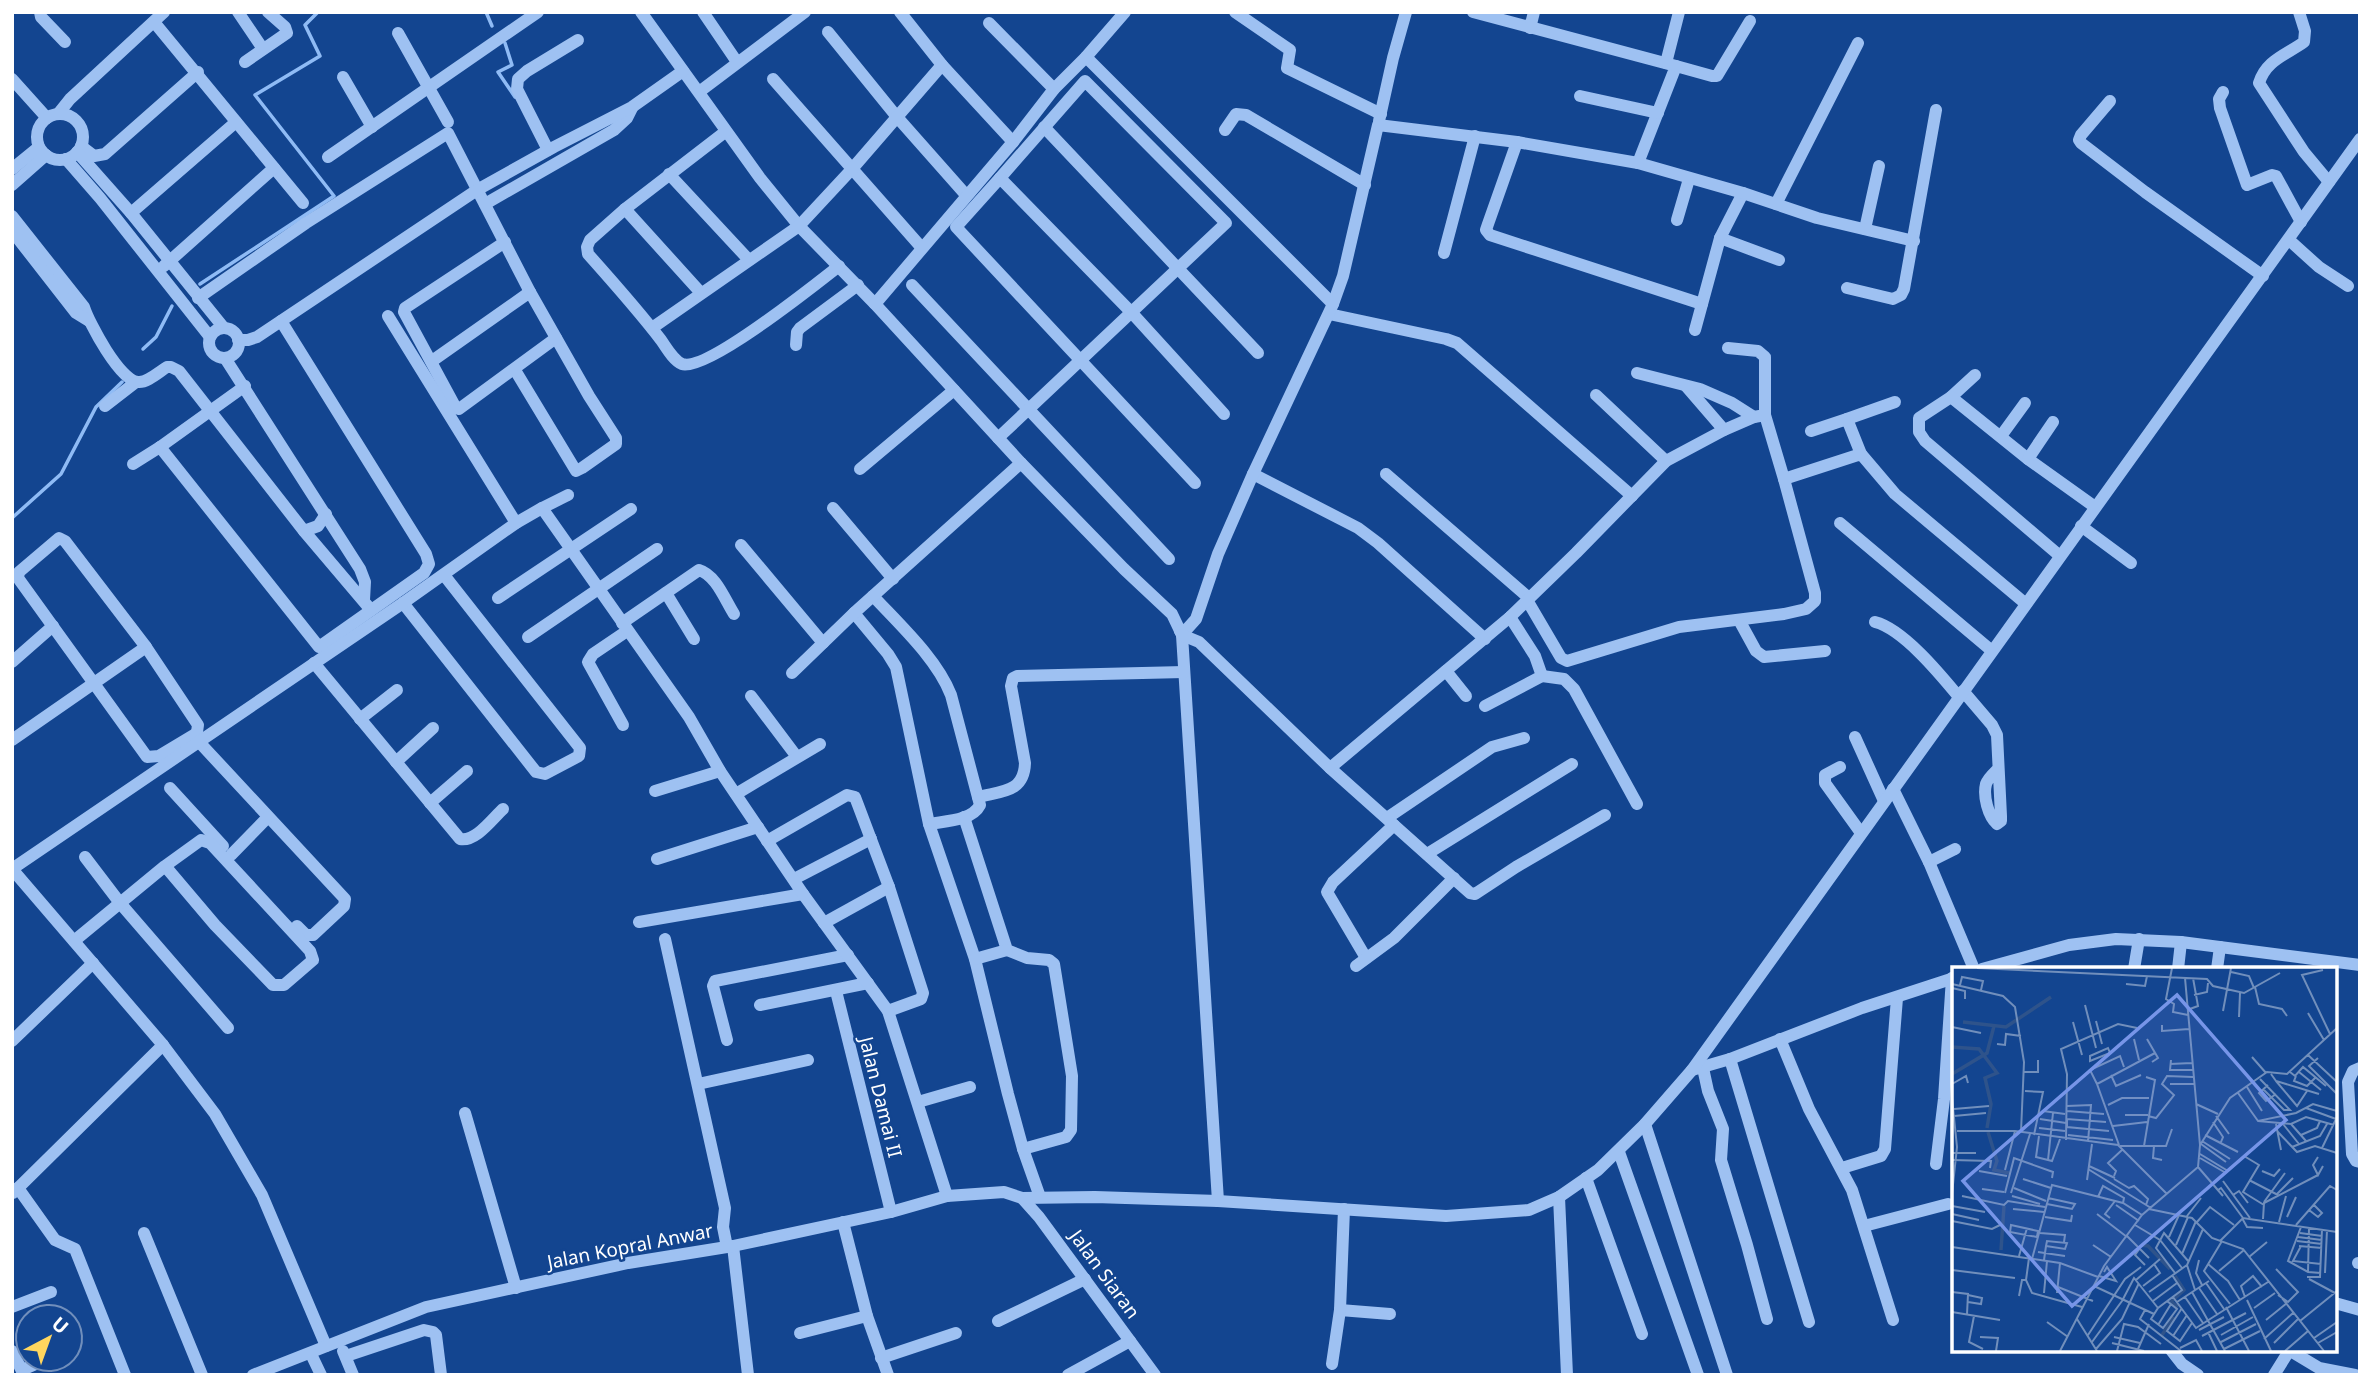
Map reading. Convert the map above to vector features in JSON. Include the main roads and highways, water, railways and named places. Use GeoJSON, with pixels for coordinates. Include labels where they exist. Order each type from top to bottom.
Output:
{"type":"FeatureCollection","features":[{"type":"Feature","properties":{"kind":"waterway"},"geometry":{"type":"LineString","coordinates":[[200,284],[334,196],[255,95],[320,56],[305,25],[318,12]]}},
{"type":"Feature","properties":{"kind":"waterway"},"geometry":{"type":"LineString","coordinates":[[486,12],[492,26]]}},
{"type":"Feature","properties":{"kind":"waterway"},"geometry":{"type":"LineString","coordinates":[[505,43],[512,65],[498,72],[515,97]]}},
{"type":"Feature","properties":{"kind":"waterway"},"geometry":{"type":"LineString","coordinates":[[143,349],[156,337],[172,306]]}},
{"type":"Feature","properties":{"kind":"waterway"},"geometry":{"type":"LineString","coordinates":[[12,518],[61,474],[96,407],[122,382]]}}]}
